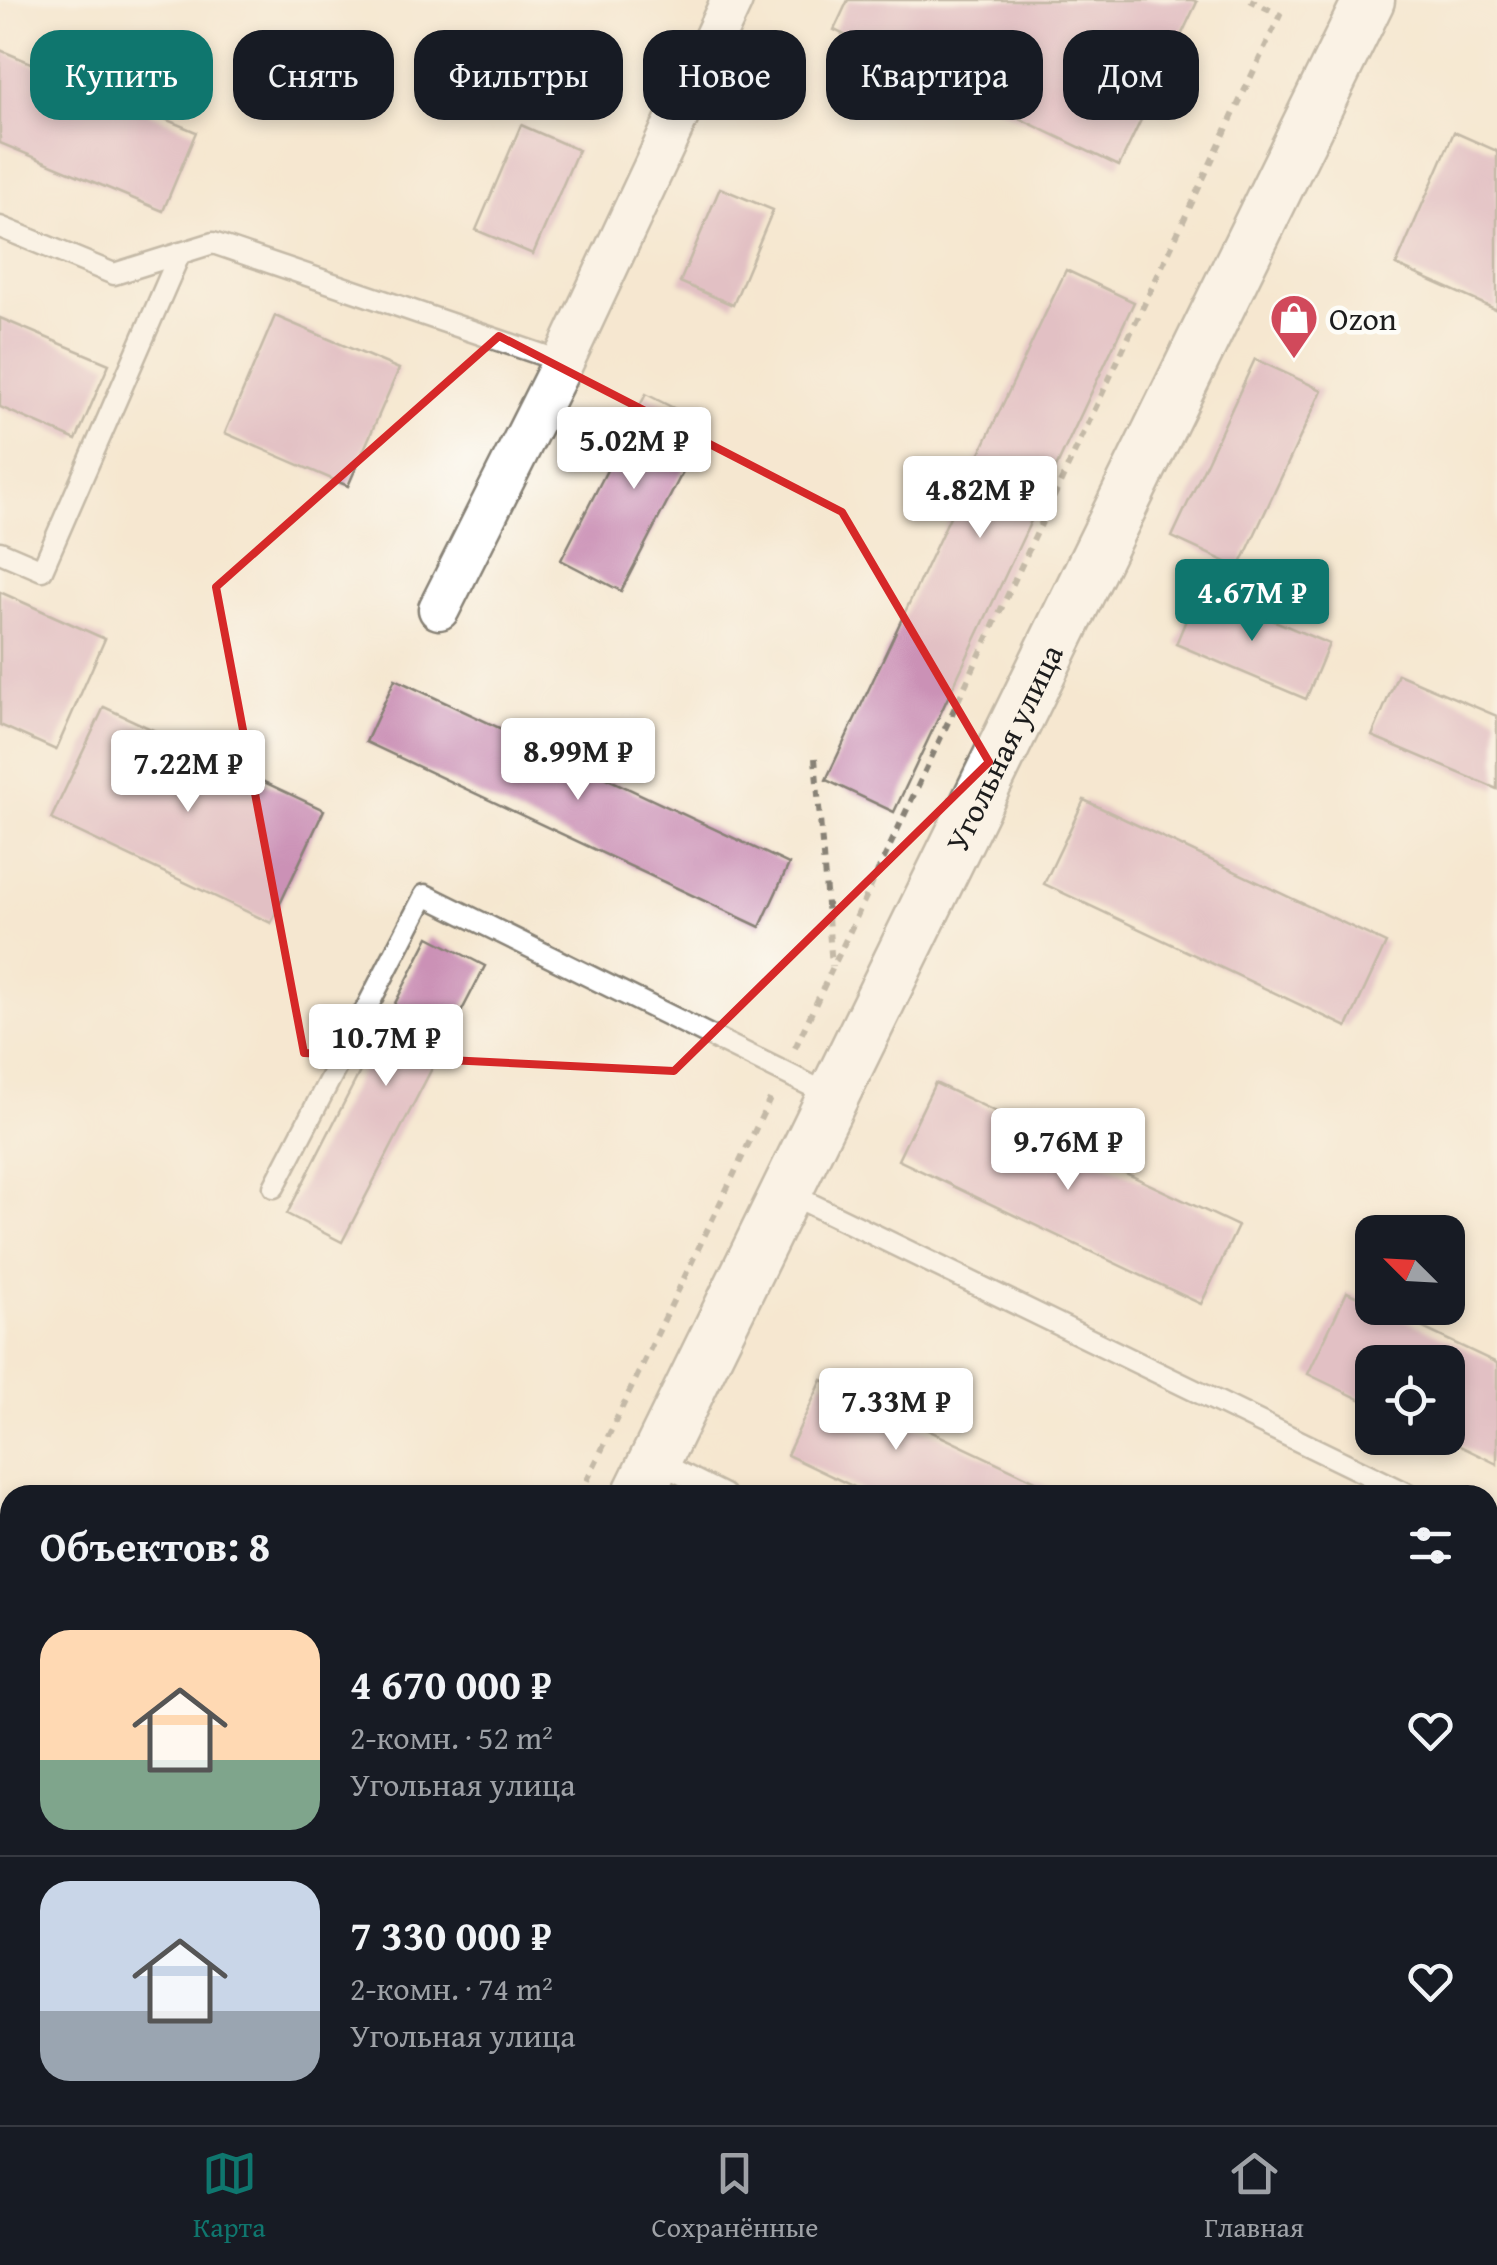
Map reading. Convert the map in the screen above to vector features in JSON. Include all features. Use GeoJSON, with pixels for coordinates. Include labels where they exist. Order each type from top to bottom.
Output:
{"type":"FeatureCollection","features":[{"type":"Feature","properties":{"kind":"street"},"geometry":{"type":"LineString","coordinates":[[440,609],[563,362],[732,0]]}},
{"type":"Feature","properties":{"kind":"street","name":"Угольная улица"},"geometry":{"type":"LineString","coordinates":[[646,1478],[830,1095],[1370,0]]}},
{"type":"Feature","properties":{"kind":"lane"},"geometry":{"type":"LineString","coordinates":[[0,227],[114,274],[213,243],[563,362]]}},
{"type":"Feature","properties":{"kind":"lane"},"geometry":{"type":"LineString","coordinates":[[0,552],[42,570],[180,253]]}},
{"type":"Feature","properties":{"kind":"lane"},"geometry":{"type":"LineString","coordinates":[[274,1187],[425,895],[830,1095]]}},
{"type":"Feature","properties":{"kind":"lane"},"geometry":{"type":"LineString","coordinates":[[784,1191],[1389,1485]]}},
{"type":"Feature","properties":{"kind":"lane"},"geometry":{"type":"LineString","coordinates":[[646,1478],[678,1485]]}},
{"type":"Feature","properties":{"kind":"path"},"geometry":{"type":"LineString","coordinates":[[585,1485],[832,970],[1280,15],[1250,0]]}},
{"type":"Feature","properties":{"kind":"path"},"geometry":{"type":"LineString","coordinates":[[815,758],[832,970]]}},
{"type":"Feature","properties":{"kind":"highlighted area"},"geometry":{"type":"Polygon","coordinates":[[[499,336],[842,512],[989,762],[674,1071],[304,1053],[216,587],[499,336]]]}},
{"type":"Feature","properties":{"kind":"building"},"geometry":{"type":"Polygon","coordinates":[[[848,0],[1197,2],[1184,30],[1063,30],[1063,120],[1141,120],[1119,166],[1023,120],[1043,120],[1043,30],[834,30],[848,0]]]}},
{"type":"Feature","properties":{"kind":"building"},"geometry":{"type":"Polygon","coordinates":[[[0,50],[30,63],[30,120],[167,120],[196,132],[163,211],[0,143],[0,50]]]}},
{"type":"Feature","properties":{"kind":"building"},"geometry":{"type":"Polygon","coordinates":[[[521,125],[578,150],[533,254],[476,230],[521,125]]]}},
{"type":"Feature","properties":{"kind":"building"},"geometry":{"type":"Polygon","coordinates":[[[1454,132],[1497,151],[1497,310],[1396,265],[1454,132]]]}},
{"type":"Feature","properties":{"kind":"building"},"geometry":{"type":"Polygon","coordinates":[[[720,188],[773,210],[733,305],[680,282],[720,188]]]}},
{"type":"Feature","properties":{"kind":"building"},"geometry":{"type":"Polygon","coordinates":[[[1066,270],[1134,302],[894,812],[826,780],[1066,270]]]}},
{"type":"Feature","properties":{"kind":"building"},"geometry":{"type":"Polygon","coordinates":[[[275,316],[399,369],[348,486],[225,433],[275,316]]]}},
{"type":"Feature","properties":{"kind":"building"},"geometry":{"type":"Polygon","coordinates":[[[0,318],[109,364],[76,440],[0,407],[0,318]]]}},
{"type":"Feature","properties":{"kind":"building"},"geometry":{"type":"Polygon","coordinates":[[[1255,359],[1322,390],[1239,568],[1172,537],[1255,359]]]}},
{"type":"Feature","properties":{"kind":"building"},"geometry":{"type":"Polygon","coordinates":[[[646,394],[707,425],[621,591],[561,560],[646,394]]]}},
{"type":"Feature","properties":{"kind":"building"},"geometry":{"type":"Polygon","coordinates":[[[1199,589],[1329,644],[1306,699],[1176,644],[1199,589]]]}},
{"type":"Feature","properties":{"kind":"building"},"geometry":{"type":"Polygon","coordinates":[[[0,592],[105,639],[56,750],[0,725],[0,592]]]}},
{"type":"Feature","properties":{"kind":"building"},"geometry":{"type":"Polygon","coordinates":[[[1398,674],[1497,716],[1497,789],[1372,736],[1398,674]]]}},
{"type":"Feature","properties":{"kind":"building"},"geometry":{"type":"Polygon","coordinates":[[[395,679],[789,864],[760,927],[366,742],[395,679]]]}},
{"type":"Feature","properties":{"kind":"building"},"geometry":{"type":"Polygon","coordinates":[[[104,707],[324,810],[271,923],[51,819],[104,707]]]}},
{"type":"Feature","properties":{"kind":"building"},"geometry":{"type":"Polygon","coordinates":[[[1084,800],[1386,943],[1347,1027],[1044,884],[1084,800]]]}},
{"type":"Feature","properties":{"kind":"building"},"geometry":{"type":"Polygon","coordinates":[[[429,937],[485,966],[342,1242],[287,1214],[429,937]]]}},
{"type":"Feature","properties":{"kind":"building"},"geometry":{"type":"Polygon","coordinates":[[[935,1083],[1238,1226],[1201,1304],[898,1160],[935,1083]]]}},
{"type":"Feature","properties":{"kind":"building"},"geometry":{"type":"Polygon","coordinates":[[[1347,1292],[1355,1296],[1355,1325],[1417,1325],[1459,1345],[1355,1345],[1355,1397],[1308,1374],[1347,1292]]]}},
{"type":"Feature","properties":{"kind":"building"},"geometry":{"type":"Polygon","coordinates":[[[1465,1348],[1497,1363],[1497,1464],[1465,1448],[1465,1348]]]}},
{"type":"Feature","properties":{"kind":"building"},"geometry":{"type":"Polygon","coordinates":[[[822,1380],[1044,1485],[850,1485],[787,1455],[822,1380]]]}},
{"type":"Feature","properties":{"kind":"place","name":"Ozon"},"geometry":{"type":"Point","coordinates":[1294,360]}}]}
